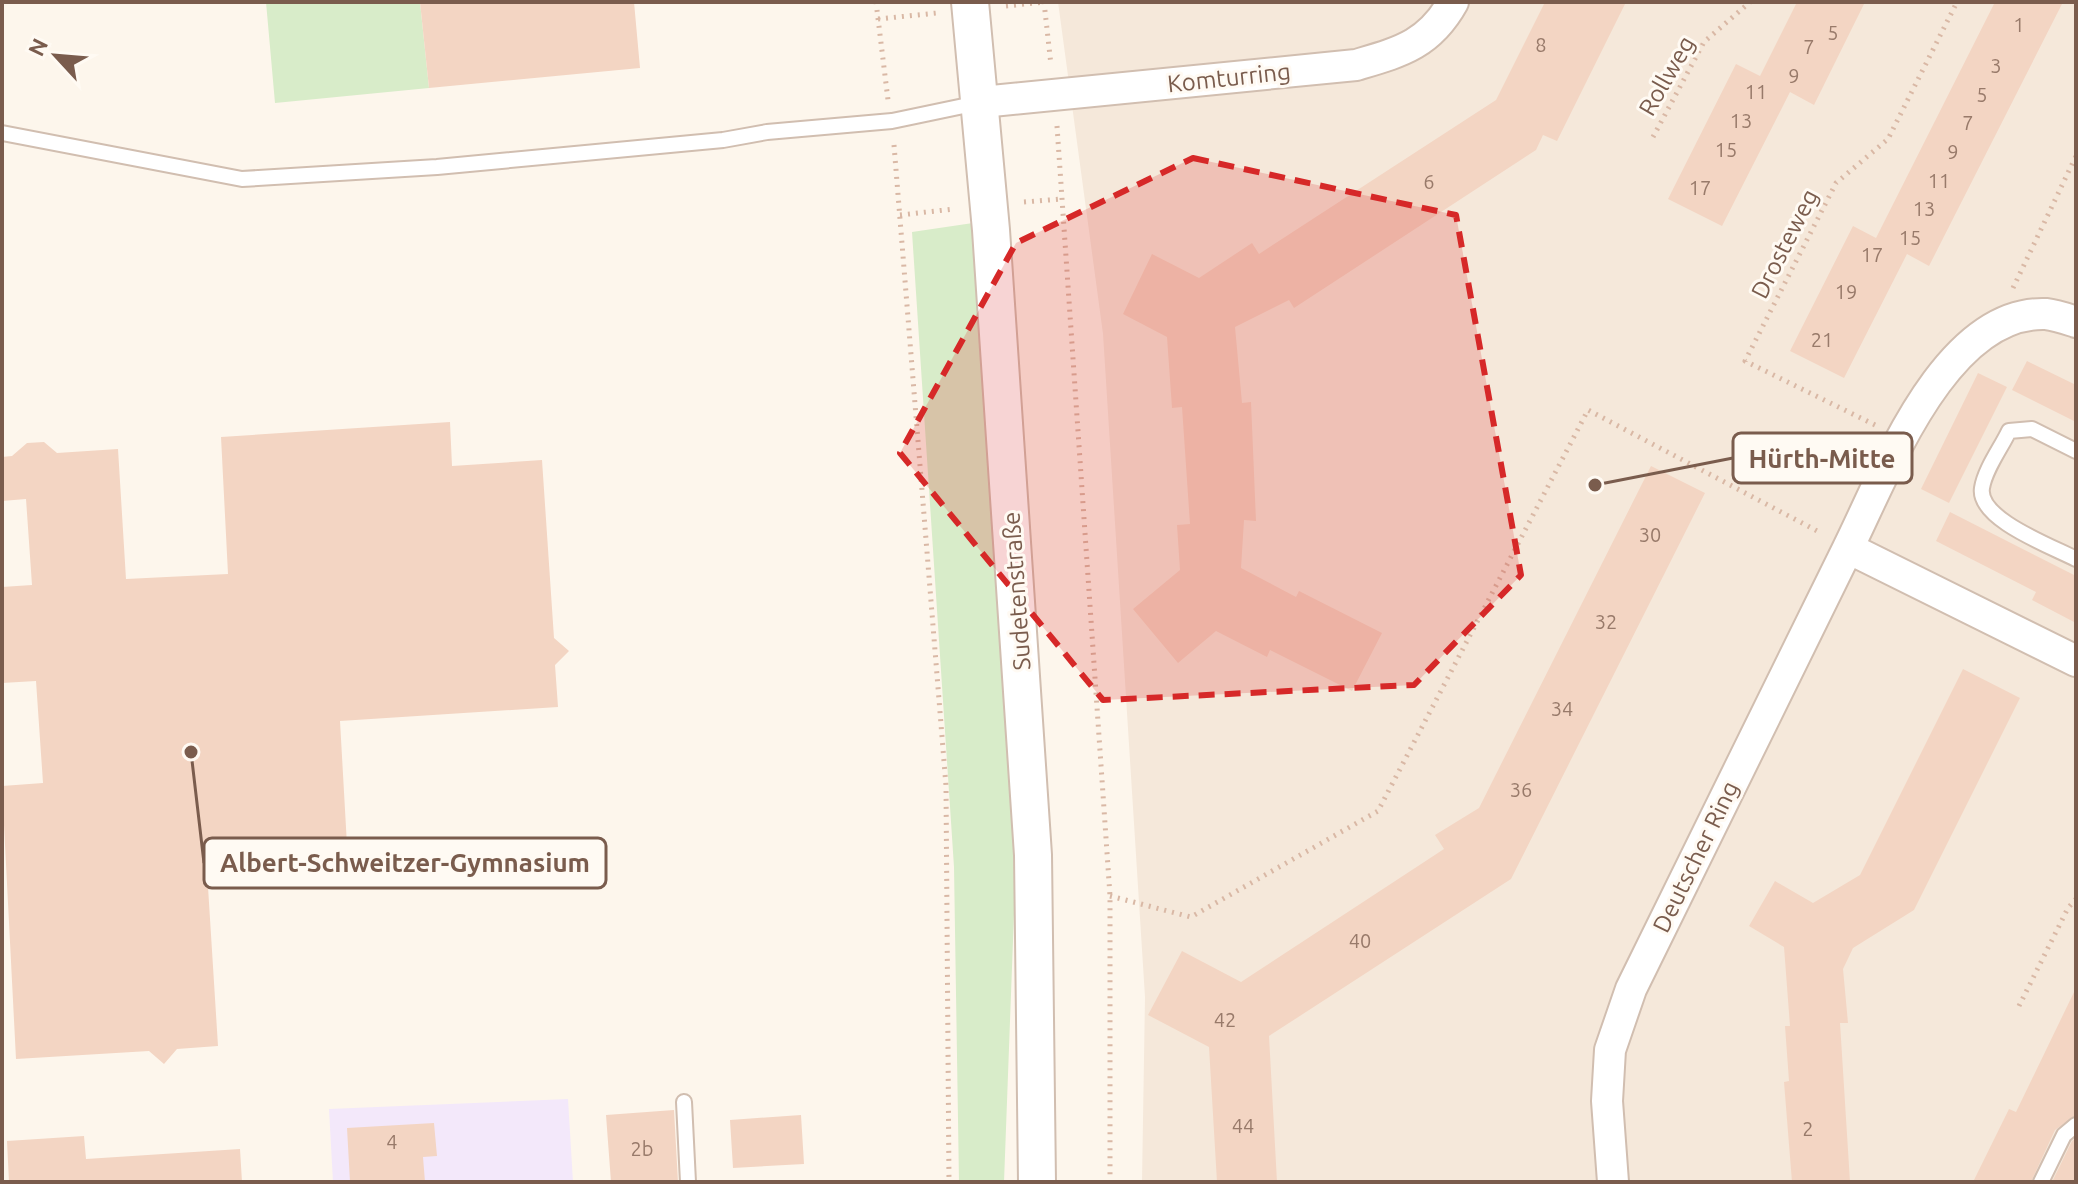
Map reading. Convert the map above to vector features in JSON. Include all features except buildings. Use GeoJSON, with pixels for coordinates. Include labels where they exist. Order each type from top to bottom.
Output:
{"type":"FeatureCollection","features":[{"type":"Feature","properties":{"kind":"street","name":"Sudetenstraße"},"geometry":{"type":"LineString","coordinates":[[970,2],[982,102],[1033,855],[1037,1182]]}},
{"type":"Feature","properties":{"kind":"street","name":"Komturring"},"geometry":{"type":"LineString","coordinates":[[982,102],[1356,65],[1414,47],[1445,17],[1453,2]]}},
{"type":"Feature","properties":{"kind":"street","name":"Deutscher Ring"},"geometry":{"type":"LineString","coordinates":[[1613,1182],[1607,1101],[1610,1050],[1631,989],[1903,439],[1945,369],[1975,340],[2012,319],[2046,314],[2076,322]]}},
{"type":"Feature","properties":{"kind":"street"},"geometry":{"type":"LineString","coordinates":[[1848,548],[2076,661]]}},
{"type":"Feature","properties":{"kind":"lane"},"geometry":{"type":"LineString","coordinates":[[2,133],[242,179],[535,158],[892,121],[982,102]]}},
{"type":"Feature","properties":{"kind":"lane"},"geometry":{"type":"LineString","coordinates":[[2076,451],[2032,429],[2009,431],[1982,485],[1981,500],[1990,514],[2076,559]]}},
{"type":"Feature","properties":{"kind":"lane"},"geometry":{"type":"LineString","coordinates":[[684,1102],[688,1182]]}},
{"type":"Feature","properties":{"kind":"lane"},"geometry":{"type":"LineString","coordinates":[[2041,1182],[2064,1135],[2076,1125]]}},
{"type":"Feature","properties":{"kind":"path"},"geometry":{"type":"LineString","coordinates":[[876,2],[892,121],[946,786],[949,1182]]}},
{"type":"Feature","properties":{"kind":"path"},"geometry":{"type":"LineString","coordinates":[[1044,2],[1055,95],[1110,896],[1110,1182]]}},
{"type":"Feature","properties":{"kind":"path","name":"Rollweg"},"geometry":{"type":"LineString","coordinates":[[1653,137],[1704,42],[1750,2]]}},
{"type":"Feature","properties":{"kind":"path","name":"Drosteweg"},"geometry":{"type":"LineString","coordinates":[[1903,439],[1745,361],[1836,183],[1888,139],[1957,2]]}},
{"type":"Feature","properties":{"kind":"path"},"geometry":{"type":"LineString","coordinates":[[2012,319],[2008,297],[2076,156]]}},
{"type":"Feature","properties":{"kind":"path"},"geometry":{"type":"LineString","coordinates":[[1110,896],[1191,917],[1378,811],[1588,410],[1848,548]]}},
{"type":"Feature","properties":{"kind":"path"},"geometry":{"type":"LineString","coordinates":[[2019,1006],[2068,908],[2076,899]]}},
{"type":"Feature","properties":{"kind":"highlighted area"},"geometry":{"type":"Polygon","coordinates":[[[1193,158],[1456,215],[1521,575],[1414,685],[1103,700],[900,453],[1016,243],[1193,158]]]}},
{"type":"Feature","properties":{"kind":"shaded area"},"geometry":{"type":"Polygon","coordinates":[[[1058,2],[2076,2],[2076,1182],[1142,1182],[1145,997],[1103,334],[1058,2]]]}},
{"type":"Feature","properties":{"kind":"shaded area"},"geometry":{"type":"Polygon","coordinates":[[[568,1099],[573,1182],[333,1182],[329,1109],[568,1099]]]}},
{"type":"Feature","properties":{"kind":"green space"},"geometry":{"type":"Polygon","coordinates":[[[266,2],[420,2],[429,88],[275,103],[266,2]]]}},
{"type":"Feature","properties":{"kind":"green space"},"geometry":{"type":"Polygon","coordinates":[[[973,223],[1002,599],[1015,887],[1004,1182],[959,1182],[954,867],[912,232],[973,223]]]}},
{"type":"Feature","properties":{"kind":"place","name":"Hürth-Mitte"},"geometry":{"type":"Point","coordinates":[1595,485]}},
{"type":"Feature","properties":{"kind":"place","name":"Albert-Schweitzer-Gymnasium"},"geometry":{"type":"Point","coordinates":[191,752]}}]}
